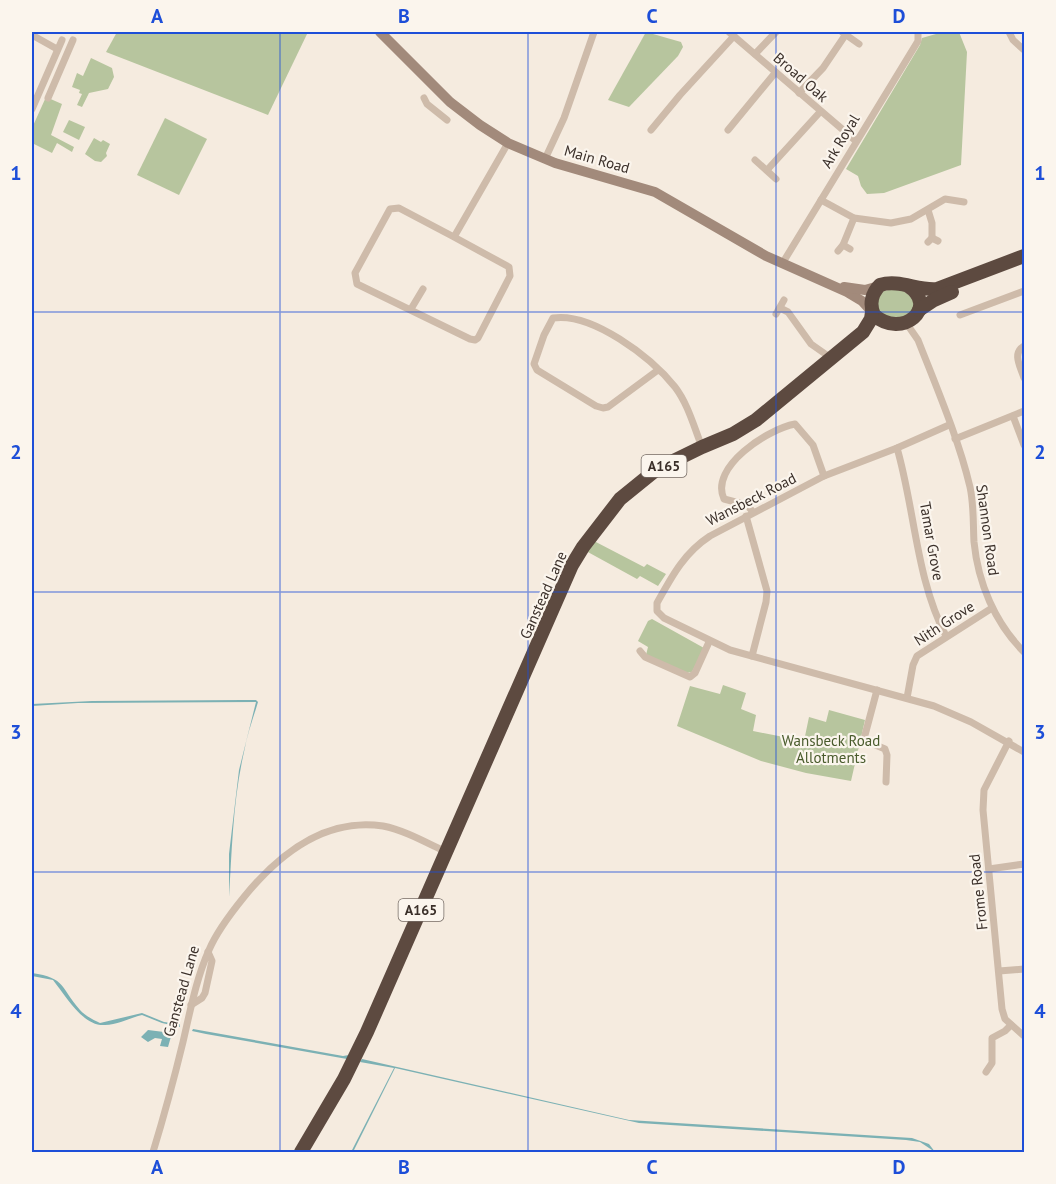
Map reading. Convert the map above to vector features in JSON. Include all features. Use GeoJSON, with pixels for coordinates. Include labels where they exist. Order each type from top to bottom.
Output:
{"type":"FeatureCollection","features":[{"type":"Feature","properties":{"kind":"highway"},"geometry":{"type":"LineString","coordinates":[[879,286],[889,283],[922,290],[937,289],[1024,256]]}},
{"type":"Feature","properties":{"kind":"highway","name":"A165"},"geometry":{"type":"LineString","coordinates":[[895,324],[911,320],[919,310],[946,294],[1024,266]]}},
{"type":"Feature","properties":{"kind":"highway","name":"A165"},"geometry":{"type":"LineString","coordinates":[[872,312],[872,300],[879,286]]}},
{"type":"Feature","properties":{"kind":"highway"},"geometry":{"type":"LineString","coordinates":[[908,286],[918,295],[919,310]]}},
{"type":"Feature","properties":{"kind":"highway"},"geometry":{"type":"LineString","coordinates":[[872,312],[880,320],[895,324]]}},
{"type":"Feature","properties":{"kind":"highway","name":"Ganstead Lane"},"geometry":{"type":"LineString","coordinates":[[301,1152],[339,1087],[367,1032],[573,565],[583,547],[620,499],[657,470],[734,434],[756,420],[863,332],[871,319],[872,312]]}},
{"type":"Feature","properties":{"kind":"highway","name":"Ganstead Lane"},"geometry":{"type":"LineString","coordinates":[[863,332],[895,324]]}},
{"type":"Feature","properties":{"kind":"main road","name":"Main Road"},"geometry":{"type":"LineString","coordinates":[[380,32],[450,102],[508,143],[545,159],[655,192],[782,264],[856,298],[872,312]]}},
{"type":"Feature","properties":{"kind":"main road","name":"Main Road"},"geometry":{"type":"LineString","coordinates":[[828,285],[861,290],[879,286]]}},
{"type":"Feature","properties":{"kind":"street"},"geometry":{"type":"LineString","coordinates":[[545,159],[564,118],[594,32]]}},
{"type":"Feature","properties":{"kind":"street"},"geometry":{"type":"LineString","coordinates":[[754,54],[776,32]]}},
{"type":"Feature","properties":{"kind":"street","name":"Ark Royal"},"geometry":{"type":"LineString","coordinates":[[782,264],[918,41],[918,32]]}},
{"type":"Feature","properties":{"kind":"street"},"geometry":{"type":"LineString","coordinates":[[1009,32],[1013,40],[1024,50]]}},
{"type":"Feature","properties":{"kind":"street"},"geometry":{"type":"LineString","coordinates":[[799,93],[823,68],[844,33],[859,44]]}},
{"type":"Feature","properties":{"kind":"street"},"geometry":{"type":"LineString","coordinates":[[32,34],[57,49]]}},
{"type":"Feature","properties":{"kind":"street"},"geometry":{"type":"LineString","coordinates":[[651,130],[662,123],[732,34]]}},
{"type":"Feature","properties":{"kind":"street","name":"Broad Oak"},"geometry":{"type":"LineString","coordinates":[[732,34],[856,141]]}},
{"type":"Feature","properties":{"kind":"street"},"geometry":{"type":"LineString","coordinates":[[32,109],[62,40]]}},
{"type":"Feature","properties":{"kind":"street"},"geometry":{"type":"LineString","coordinates":[[48,98],[73,40]]}},
{"type":"Feature","properties":{"kind":"street"},"geometry":{"type":"LineString","coordinates":[[733,127],[775,73]]}},
{"type":"Feature","properties":{"kind":"street"},"geometry":{"type":"LineString","coordinates":[[424,98],[427,104],[447,120]]}},
{"type":"Feature","properties":{"kind":"street"},"geometry":{"type":"LineString","coordinates":[[768,169],[820,112]]}},
{"type":"Feature","properties":{"kind":"street"},"geometry":{"type":"LineString","coordinates":[[454,237],[508,143]]}},
{"type":"Feature","properties":{"kind":"street"},"geometry":{"type":"LineString","coordinates":[[755,160],[768,169],[776,179]]}},
{"type":"Feature","properties":{"kind":"street"},"geometry":{"type":"LineString","coordinates":[[821,200],[854,218],[891,223],[911,219],[945,199],[964,202]]}},
{"type":"Feature","properties":{"kind":"street"},"geometry":{"type":"LineString","coordinates":[[399,208],[454,237],[509,267],[510,276],[475,340],[357,284],[355,273],[390,209],[399,208]]}},
{"type":"Feature","properties":{"kind":"street"},"geometry":{"type":"LineString","coordinates":[[928,210],[932,223],[933,240]]}},
{"type":"Feature","properties":{"kind":"street"},"geometry":{"type":"LineString","coordinates":[[850,249],[841,248],[854,218]]}},
{"type":"Feature","properties":{"kind":"street"},"geometry":{"type":"LineString","coordinates":[[411,309],[424,287]]}},
{"type":"Feature","properties":{"kind":"street"},"geometry":{"type":"LineString","coordinates":[[960,315],[967,310],[1024,291]]}},
{"type":"Feature","properties":{"kind":"street"},"geometry":{"type":"LineString","coordinates":[[784,300],[778,311],[788,312],[811,344],[831,358]]}},
{"type":"Feature","properties":{"kind":"street","name":"Shannon Road"},"geometry":{"type":"LineString","coordinates":[[919,310],[916,336],[955,439],[970,490],[978,568],[984,590],[992,608],[1024,652]]}},
{"type":"Feature","properties":{"kind":"street"},"geometry":{"type":"LineString","coordinates":[[658,370],[608,407],[603,408],[537,370],[534,364],[544,335],[553,318],[563,316],[599,327],[633,348],[658,370],[675,387],[688,410],[702,447]]}},
{"type":"Feature","properties":{"kind":"street"},"geometry":{"type":"LineString","coordinates":[[895,324],[909,327],[916,336]]}},
{"type":"Feature","properties":{"kind":"street"},"geometry":{"type":"LineString","coordinates":[[1024,346],[1016,355],[1024,378]]}},
{"type":"Feature","properties":{"kind":"street"},"geometry":{"type":"LineString","coordinates":[[955,439],[1024,411]]}},
{"type":"Feature","properties":{"kind":"street"},"geometry":{"type":"LineString","coordinates":[[1013,416],[1024,445]]}},
{"type":"Feature","properties":{"kind":"street"},"geometry":{"type":"LineString","coordinates":[[752,656],[767,591],[747,505],[724,499],[721,492],[726,471],[751,446],[787,425],[795,424],[813,445],[824,476]]}},
{"type":"Feature","properties":{"kind":"street","name":"Wansbeck Road"},"geometry":{"type":"LineString","coordinates":[[950,425],[824,476],[749,514],[694,546],[683,559],[657,603],[657,611],[664,618],[710,642],[942,709],[1009,741],[1024,752]]}},
{"type":"Feature","properties":{"kind":"street","name":"Tamar Grove"},"geometry":{"type":"LineString","coordinates":[[897,448],[907,481],[927,591],[946,636]]}},
{"type":"Feature","properties":{"kind":"street","name":"Nith Grove"},"geometry":{"type":"LineString","coordinates":[[907,698],[913,664],[917,656],[992,608]]}},
{"type":"Feature","properties":{"kind":"street"},"geometry":{"type":"LineString","coordinates":[[640,651],[645,657],[690,676],[695,673],[710,642]]}},
{"type":"Feature","properties":{"kind":"street"},"geometry":{"type":"LineString","coordinates":[[877,690],[865,735],[866,741],[885,749],[887,755],[886,782]]}},
{"type":"Feature","properties":{"kind":"street","name":"Frome Road"},"geometry":{"type":"LineString","coordinates":[[1009,741],[984,790],[983,810],[1002,1009],[1005,1019],[1024,1036]]}},
{"type":"Feature","properties":{"kind":"street","name":"Ganstead Lane"},"geometry":{"type":"LineString","coordinates":[[153,1152],[191,1005],[208,952],[234,910],[276,862],[300,844],[334,829],[382,826],[446,852]]}},
{"type":"Feature","properties":{"kind":"street"},"geometry":{"type":"LineString","coordinates":[[989,869],[1024,864]]}},
{"type":"Feature","properties":{"kind":"street"},"geometry":{"type":"LineString","coordinates":[[999,971],[1024,969]]}},
{"type":"Feature","properties":{"kind":"street"},"geometry":{"type":"LineString","coordinates":[[986,1072],[992,1063],[992,1038],[1011,1025]]}},
{"type":"Feature","properties":{"kind":"green space"},"geometry":{"type":"Polygon","coordinates":[[[117,32],[308,32],[268,115],[106,52],[117,32]]]}},
{"type":"Feature","properties":{"kind":"green space"},"geometry":{"type":"Polygon","coordinates":[[[646,32],[681,42],[683,47],[678,56],[629,107],[608,100],[646,32]]]}},
{"type":"Feature","properties":{"kind":"green space"},"geometry":{"type":"Polygon","coordinates":[[[943,32],[959,32],[967,52],[961,165],[884,193],[867,194],[858,176],[846,169],[922,38],[943,32]]]}},
{"type":"Feature","properties":{"kind":"green space"},"geometry":{"type":"Polygon","coordinates":[[[91,58],[112,68],[114,77],[108,89],[89,93],[82,107],[77,105],[82,94],[79,93],[80,90],[72,87],[77,73],[83,76],[91,58]]]}},
{"type":"Feature","properties":{"kind":"green space"},"geometry":{"type":"Polygon","coordinates":[[[46,97],[62,104],[51,135],[74,147],[72,152],[57,143],[52,153],[32,143],[32,128],[46,97]]]}},
{"type":"Feature","properties":{"kind":"green space"},"geometry":{"type":"Polygon","coordinates":[[[165,118],[207,139],[179,195],[137,175],[165,118]]]}},
{"type":"Feature","properties":{"kind":"green space"},"geometry":{"type":"Polygon","coordinates":[[[69,120],[85,127],[79,140],[63,132],[69,120]]]}},
{"type":"Feature","properties":{"kind":"green space"},"geometry":{"type":"Polygon","coordinates":[[[94,138],[110,144],[107,156],[101,162],[85,154],[94,138]]]}},
{"type":"Feature","properties":{"kind":"green space"},"geometry":{"type":"Polygon","coordinates":[[[900,288],[914,299],[914,311],[895,321],[877,312],[878,292],[900,288]]]}},
{"type":"Feature","properties":{"kind":"green space"},"geometry":{"type":"Polygon","coordinates":[[[594,541],[644,567],[647,564],[666,574],[658,586],[640,576],[637,579],[586,551],[594,541]]]}},
{"type":"Feature","properties":{"kind":"green space"},"geometry":{"type":"Polygon","coordinates":[[[652,619],[704,648],[692,672],[686,673],[646,655],[648,647],[638,641],[648,621],[652,619]]]}},
{"type":"Feature","properties":{"kind":"green space","name":"Wansbeck Road Allotments"},"geometry":{"type":"Polygon","coordinates":[[[723,685],[746,693],[741,709],[756,715],[753,731],[804,741],[809,717],[826,722],[829,710],[865,720],[851,781],[806,773],[761,761],[677,726],[690,686],[720,694],[723,685]]]}},
{"type":"Feature","properties":{"kind":"water"},"geometry":{"type":"Polygon","coordinates":[[[256,700],[258,702],[247,739],[237,788],[229,897],[229,854],[239,770],[256,702],[78,703],[32,706],[32,704],[92,701],[256,700]]]}},
{"type":"Feature","properties":{"kind":"water"},"geometry":{"type":"Polygon","coordinates":[[[32,973],[57,981],[82,1012],[100,1023],[142,1013],[164,1022],[180,1024],[180,1027],[162,1023],[142,1015],[114,1024],[97,1024],[89,1021],[75,1009],[53,980],[32,976],[32,973]]]}},
{"type":"Feature","properties":{"kind":"water"},"geometry":{"type":"Polygon","coordinates":[[[193,1029],[343,1056],[349,1055],[347,1059],[206,1034],[192,1031],[193,1029]]]}},
{"type":"Feature","properties":{"kind":"water"},"geometry":{"type":"Polygon","coordinates":[[[148,1030],[172,1033],[168,1047],[160,1046],[162,1039],[155,1038],[148,1042],[141,1037],[148,1030]]]}},
{"type":"Feature","properties":{"kind":"water"},"geometry":{"type":"Polygon","coordinates":[[[362,1059],[629,1120],[912,1138],[929,1144],[935,1152],[920,1142],[906,1140],[639,1123],[395,1068],[351,1152],[394,1068],[360,1062],[362,1059]]]}}]}
